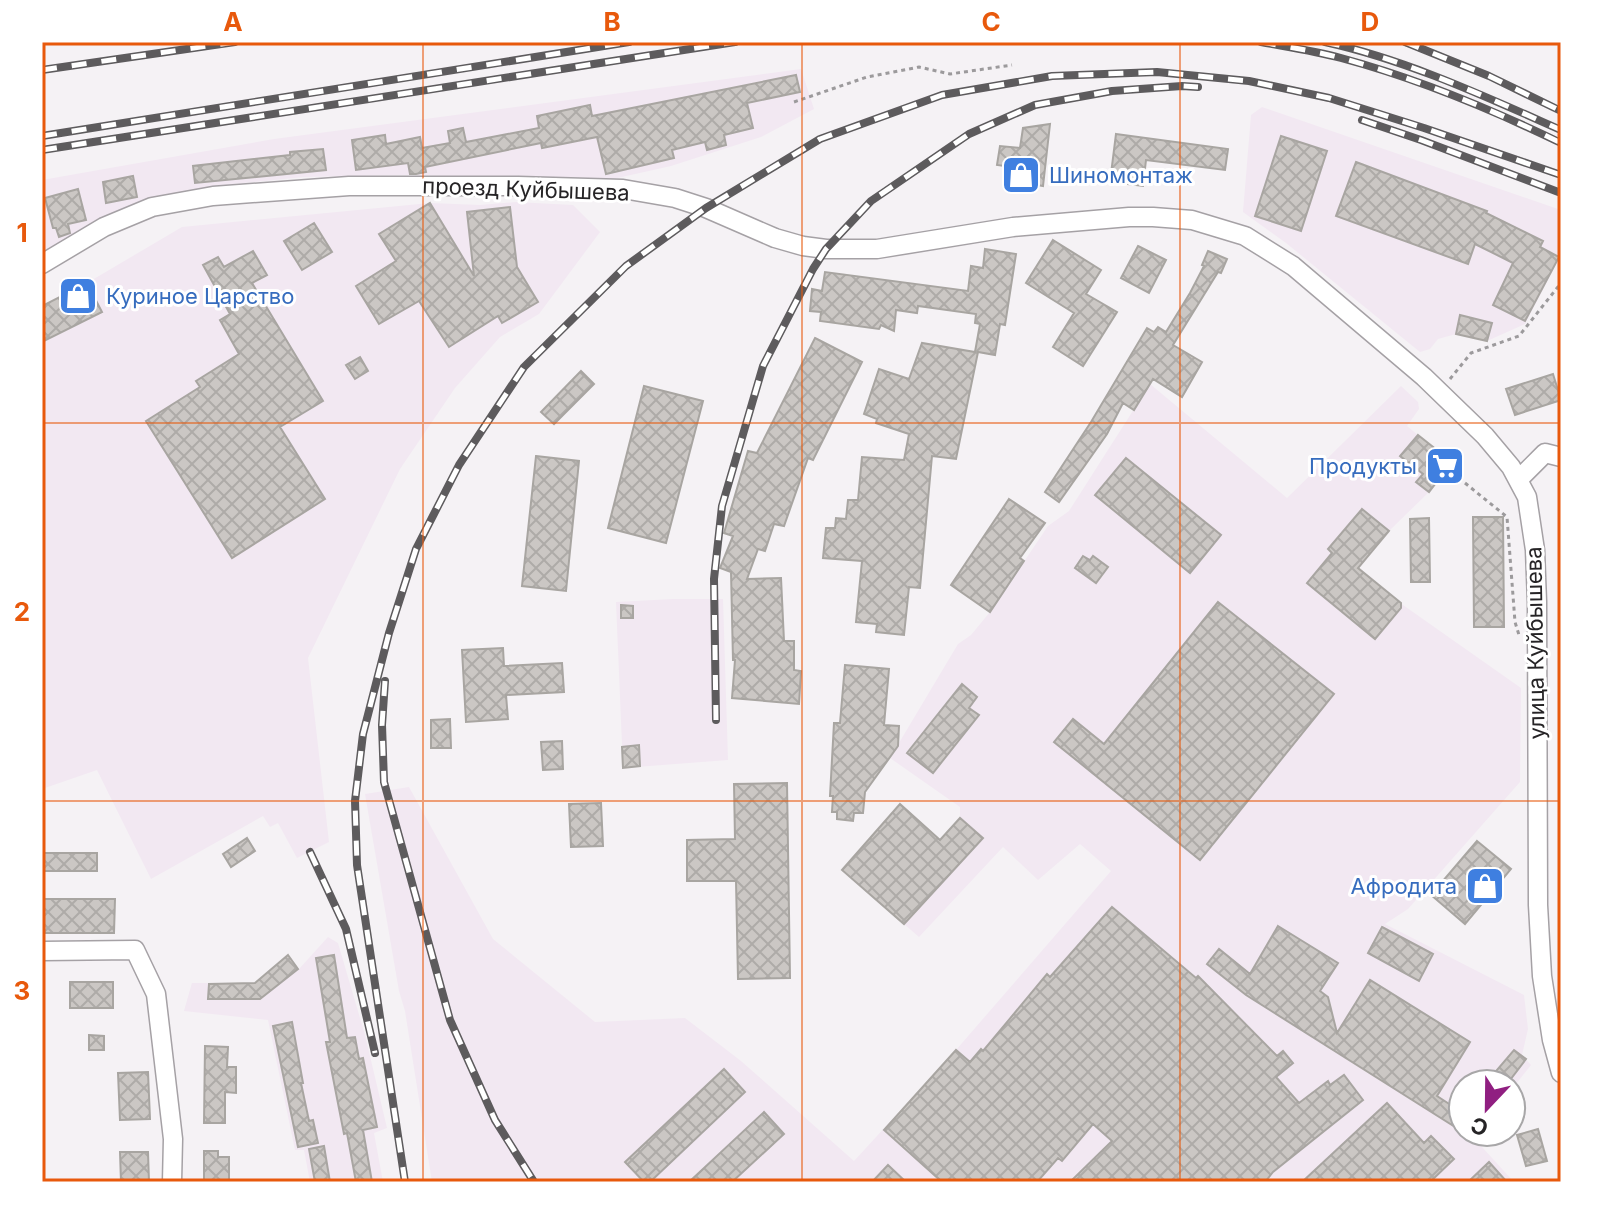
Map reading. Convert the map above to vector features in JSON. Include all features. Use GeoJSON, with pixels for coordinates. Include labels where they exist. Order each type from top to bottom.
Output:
{"type":"FeatureCollection","features":[{"type":"Feature","properties":{"kind":"street","name":"проезд Куйбышева"},"geometry":{"type":"LineString","coordinates":[[42,264],[104,227],[152,207],[213,196],[349,186],[623,189],[675,198],[775,238],[826,249],[877,249],[1013,227]]}},
{"type":"Feature","properties":{"kind":"street","name":"улица Куйбышева"},"geometry":{"type":"LineString","coordinates":[[1013,227],[1153,217],[1192,220],[1245,236],[1293,266],[1424,377],[1485,436],[1519,479],[1527,497],[1537,589],[1538,905],[1542,976],[1552,1040],[1561,1073]]}},
{"type":"Feature","properties":{"kind":"street"},"geometry":{"type":"LineString","coordinates":[[1519,479],[1545,453],[1561,457]]}},
{"type":"Feature","properties":{"kind":"street"},"geometry":{"type":"LineString","coordinates":[[42,951],[135,950],[156,994],[173,1139],[172,1182]]}},
{"type":"Feature","properties":{"kind":"path"},"geometry":{"type":"LineString","coordinates":[[794,102],[867,77],[919,67],[950,74],[1012,65]]}},
{"type":"Feature","properties":{"kind":"path"},"geometry":{"type":"LineString","coordinates":[[1444,396],[1451,377],[1471,353],[1519,336],[1561,283]]}},
{"type":"Feature","properties":{"kind":"path"},"geometry":{"type":"LineString","coordinates":[[1465,483],[1507,517],[1515,622],[1521,640]]}},
{"type":"Feature","properties":{"kind":"shaded area"},"geometry":{"type":"Polygon","coordinates":[[[801,69],[814,109],[761,137],[671,166],[604,181],[410,175],[304,177],[233,184],[161,197],[123,209],[42,253],[42,180],[274,139],[801,69]]]}},
{"type":"Feature","properties":{"kind":"shaded area"},"geometry":{"type":"Polygon","coordinates":[[[1262,107],[1561,210],[1561,255],[1525,324],[1487,341],[1456,334],[1438,339],[1430,349],[1420,352],[1243,212],[1251,115],[1262,107]]]}},
{"type":"Feature","properties":{"kind":"shaded area"},"geometry":{"type":"Polygon","coordinates":[[[516,202],[573,205],[600,232],[539,314],[500,337],[455,388],[400,469],[308,658],[329,842],[297,858],[278,823],[270,827],[263,816],[151,879],[97,770],[42,789],[42,306],[182,227],[430,203],[480,205],[516,202]]]}},
{"type":"Feature","properties":{"kind":"shaded area"},"geometry":{"type":"Polygon","coordinates":[[[1150,384],[1287,498],[1401,386],[1418,402],[1419,409],[1407,426],[1418,435],[1418,441],[1426,441],[1452,462],[1429,492],[1389,531],[1359,568],[1403,605],[1521,688],[1520,782],[1408,909],[1385,924],[1524,995],[1528,1029],[1522,1055],[1531,1065],[1527,1070],[1447,1068],[1447,1148],[1483,1148],[1514,1182],[432,1182],[405,1011],[365,794],[409,787],[493,939],[595,1022],[685,1018],[741,1061],[854,1161],[956,1050],[1111,871],[1080,844],[1038,880],[1003,847],[919,937],[881,904],[960,818],[960,807],[890,758],[958,644],[971,635],[990,612],[1048,526],[1069,511],[1150,384]]]}},
{"type":"Feature","properties":{"kind":"shaded area"},"geometry":{"type":"Polygon","coordinates":[[[723,599],[728,760],[623,768],[616,602],[723,599]]]}},
{"type":"Feature","properties":{"kind":"shaded area"},"geometry":{"type":"Polygon","coordinates":[[[328,937],[338,943],[365,1035],[387,1128],[374,1133],[383,1182],[310,1182],[304,1150],[295,1150],[268,1020],[184,1011],[192,983],[255,983],[288,955],[299,969],[328,937]]]}},
{"type":"Feature","properties":{"kind":"building"},"geometry":{"type":"Polygon","coordinates":[[[796,75],[800,92],[747,103],[753,128],[724,135],[726,145],[707,150],[705,142],[672,150],[674,158],[606,174],[597,137],[542,148],[541,143],[425,167],[426,172],[416,174],[410,174],[408,163],[356,170],[352,140],[385,135],[386,144],[420,137],[422,148],[450,143],[448,131],[463,128],[466,142],[539,128],[537,116],[590,105],[592,116],[796,75]]]}},
{"type":"Feature","properties":{"kind":"building"},"geometry":{"type":"Polygon","coordinates":[[[1050,124],[1043,186],[1010,180],[1012,167],[997,165],[1000,146],[1020,148],[1023,128],[1050,124]]]}},
{"type":"Feature","properties":{"kind":"building"},"geometry":{"type":"Polygon","coordinates":[[[1116,134],[1228,149],[1225,170],[1146,160],[1143,186],[1110,182],[1116,134]]]}},
{"type":"Feature","properties":{"kind":"building"},"geometry":{"type":"Polygon","coordinates":[[[1281,136],[1327,151],[1301,231],[1255,216],[1281,136]]]}},
{"type":"Feature","properties":{"kind":"building"},"geometry":{"type":"Polygon","coordinates":[[[323,149],[326,170],[195,183],[193,166],[323,149]]]}},
{"type":"Feature","properties":{"kind":"building"},"geometry":{"type":"Polygon","coordinates":[[[1356,162],[1487,211],[1543,241],[1540,247],[1559,257],[1525,321],[1493,305],[1513,263],[1475,244],[1468,264],[1336,216],[1356,162]]]}},
{"type":"Feature","properties":{"kind":"building"},"geometry":{"type":"Polygon","coordinates":[[[133,176],[137,197],[106,203],[103,182],[133,176]]]}},
{"type":"Feature","properties":{"kind":"building"},"geometry":{"type":"Polygon","coordinates":[[[78,189],[86,220],[68,224],[70,233],[59,237],[56,228],[53,228],[45,198],[78,189]]]}},
{"type":"Feature","properties":{"kind":"building"},"geometry":{"type":"Polygon","coordinates":[[[430,203],[474,276],[467,212],[510,207],[517,267],[538,302],[502,323],[498,316],[449,347],[419,301],[379,324],[356,286],[396,261],[379,234],[430,203]]]}},
{"type":"Feature","properties":{"kind":"building"},"geometry":{"type":"Polygon","coordinates":[[[314,223],[332,252],[302,270],[284,241],[314,223]]]}},
{"type":"Feature","properties":{"kind":"building"},"geometry":{"type":"Polygon","coordinates":[[[1053,240],[1101,270],[1086,294],[1117,312],[1083,366],[1053,347],[1074,313],[1026,283],[1053,240]]]}},
{"type":"Feature","properties":{"kind":"building"},"geometry":{"type":"Polygon","coordinates":[[[1138,246],[1166,260],[1149,293],[1121,278],[1138,246]]]}},
{"type":"Feature","properties":{"kind":"building"},"geometry":{"type":"Polygon","coordinates":[[[985,249],[1016,254],[1005,325],[1000,324],[995,355],[978,352],[956,459],[932,456],[920,588],[909,587],[904,635],[876,632],[877,624],[856,622],[862,561],[823,558],[826,528],[835,528],[836,518],[846,519],[848,500],[858,500],[862,457],[904,460],[909,434],[876,423],[877,419],[864,414],[879,369],[909,379],[922,343],[975,352],[980,324],[975,323],[976,314],[918,306],[917,313],[896,310],[894,331],[881,325],[879,329],[820,321],[821,312],[810,311],[812,289],[822,291],[825,272],[968,291],[971,266],[983,268],[985,249]]]}},
{"type":"Feature","properties":{"kind":"building"},"geometry":{"type":"Polygon","coordinates":[[[253,251],[267,275],[252,283],[323,401],[280,427],[325,499],[232,558],[146,421],[200,387],[196,381],[239,354],[220,320],[230,314],[203,265],[218,257],[224,267],[253,251]]]}},
{"type":"Feature","properties":{"kind":"building"},"geometry":{"type":"Polygon","coordinates":[[[1208,251],[1227,259],[1173,345],[1202,362],[1182,397],[1153,379],[1134,410],[1123,403],[1107,434],[1059,502],[1045,492],[1147,328],[1154,332],[1158,327],[1166,332],[1204,266],[1208,251]]]}},
{"type":"Feature","properties":{"kind":"building"},"geometry":{"type":"Polygon","coordinates":[[[87,283],[102,312],[42,342],[42,306],[87,283]]]}},
{"type":"Feature","properties":{"kind":"building"},"geometry":{"type":"Polygon","coordinates":[[[1460,315],[1492,323],[1487,341],[1456,334],[1460,315]]]}},
{"type":"Feature","properties":{"kind":"building"},"geometry":{"type":"Polygon","coordinates":[[[815,338],[862,362],[813,460],[808,458],[784,526],[774,524],[765,551],[758,549],[747,579],[781,578],[784,641],[794,641],[794,670],[801,671],[799,704],[732,698],[735,660],[731,572],[720,568],[733,536],[724,533],[748,451],[757,453],[815,338]]]}},
{"type":"Feature","properties":{"kind":"building"},"geometry":{"type":"Polygon","coordinates":[[[360,357],[368,371],[355,379],[346,365],[360,357]]]}},
{"type":"Feature","properties":{"kind":"building"},"geometry":{"type":"Polygon","coordinates":[[[581,371],[594,384],[554,424],[541,412],[581,371]]]}},
{"type":"Feature","properties":{"kind":"building"},"geometry":{"type":"Polygon","coordinates":[[[1553,374],[1561,400],[1515,415],[1506,389],[1553,374]]]}},
{"type":"Feature","properties":{"kind":"building"},"geometry":{"type":"Polygon","coordinates":[[[644,386],[703,401],[666,543],[608,528],[644,386]]]}},
{"type":"Feature","properties":{"kind":"building"},"geometry":{"type":"Polygon","coordinates":[[[1418,435],[1452,462],[1429,492],[1416,482],[1423,474],[1400,456],[1418,435]]]}},
{"type":"Feature","properties":{"kind":"building"},"geometry":{"type":"Polygon","coordinates":[[[536,456],[579,461],[566,591],[522,586],[536,456]]]}},
{"type":"Feature","properties":{"kind":"building"},"geometry":{"type":"Polygon","coordinates":[[[1126,458],[1221,535],[1190,573],[1095,495],[1126,458]]]}},
{"type":"Feature","properties":{"kind":"building"},"geometry":{"type":"Polygon","coordinates":[[[1009,499],[1045,523],[1020,558],[1024,561],[990,612],[951,585],[1009,499]]]}},
{"type":"Feature","properties":{"kind":"building"},"geometry":{"type":"Polygon","coordinates":[[[1362,509],[1389,531],[1358,568],[1401,603],[1401,608],[1375,639],[1307,583],[1332,553],[1328,549],[1362,509]]]}},
{"type":"Feature","properties":{"kind":"building"},"geometry":{"type":"Polygon","coordinates":[[[1473,517],[1503,517],[1504,627],[1474,627],[1473,517]]]}},
{"type":"Feature","properties":{"kind":"building"},"geometry":{"type":"Polygon","coordinates":[[[1429,518],[1430,582],[1411,582],[1410,519],[1429,518]]]}},
{"type":"Feature","properties":{"kind":"building"},"geometry":{"type":"Polygon","coordinates":[[[1083,556],[1090,560],[1093,556],[1108,567],[1096,583],[1075,568],[1083,556]]]}},
{"type":"Feature","properties":{"kind":"building"},"geometry":{"type":"Polygon","coordinates":[[[1218,602],[1334,694],[1200,860],[1054,742],[1073,719],[1104,744],[1218,602]]]}},
{"type":"Feature","properties":{"kind":"building"},"geometry":{"type":"Polygon","coordinates":[[[621,605],[633,606],[633,618],[621,618],[621,605]]]}},
{"type":"Feature","properties":{"kind":"building"},"geometry":{"type":"Polygon","coordinates":[[[503,648],[504,666],[562,663],[564,692],[506,695],[508,719],[466,722],[462,650],[503,648]]]}},
{"type":"Feature","properties":{"kind":"building"},"geometry":{"type":"Polygon","coordinates":[[[845,665],[889,669],[884,725],[899,726],[898,746],[865,792],[863,813],[854,813],[853,821],[837,819],[837,812],[832,812],[833,796],[830,796],[834,723],[840,723],[845,665]]]}},
{"type":"Feature","properties":{"kind":"building"},"geometry":{"type":"Polygon","coordinates":[[[962,684],[977,697],[969,708],[979,715],[933,773],[907,753],[962,684]]]}},
{"type":"Feature","properties":{"kind":"building"},"geometry":{"type":"Polygon","coordinates":[[[450,719],[451,748],[431,748],[431,720],[450,719]]]}},
{"type":"Feature","properties":{"kind":"building"},"geometry":{"type":"Polygon","coordinates":[[[562,741],[563,769],[543,770],[541,742],[562,741]]]}},
{"type":"Feature","properties":{"kind":"building"},"geometry":{"type":"Polygon","coordinates":[[[639,745],[640,766],[623,768],[622,747],[639,745]]]}},
{"type":"Feature","properties":{"kind":"building"},"geometry":{"type":"Polygon","coordinates":[[[787,783],[790,978],[738,979],[736,881],[687,881],[687,840],[735,839],[734,784],[787,783]]]}},
{"type":"Feature","properties":{"kind":"building"},"geometry":{"type":"Polygon","coordinates":[[[601,803],[603,846],[571,847],[569,804],[601,803]]]}},
{"type":"Feature","properties":{"kind":"building"},"geometry":{"type":"Polygon","coordinates":[[[900,804],[940,840],[960,818],[983,838],[904,924],[842,870],[900,804]]]}},
{"type":"Feature","properties":{"kind":"building"},"geometry":{"type":"Polygon","coordinates":[[[247,838],[255,851],[231,867],[223,854],[247,838]]]}},
{"type":"Feature","properties":{"kind":"building"},"geometry":{"type":"Polygon","coordinates":[[[1477,841],[1511,869],[1465,924],[1431,895],[1477,841]]]}},
{"type":"Feature","properties":{"kind":"building"},"geometry":{"type":"Polygon","coordinates":[[[42,853],[97,853],[97,871],[42,871],[42,853]]]}},
{"type":"Feature","properties":{"kind":"building"},"geometry":{"type":"Polygon","coordinates":[[[42,899],[115,899],[114,933],[42,933],[42,899]]]}},
{"type":"Feature","properties":{"kind":"building"},"geometry":{"type":"Polygon","coordinates":[[[1112,907],[1196,978],[1198,976],[1277,1056],[1283,1051],[1293,1063],[1276,1077],[1299,1103],[1328,1081],[1330,1085],[1344,1075],[1363,1100],[1273,1172],[1265,1182],[1070,1182],[1112,1141],[1093,1124],[1062,1161],[1058,1158],[1037,1182],[942,1182],[884,1130],[956,1050],[970,1062],[981,1049],[983,1051],[1047,974],[1050,977],[1112,907]]]}},
{"type":"Feature","properties":{"kind":"building"},"geometry":{"type":"Polygon","coordinates":[[[1278,926],[1338,963],[1320,991],[1328,997],[1337,1033],[1370,980],[1470,1042],[1454,1068],[1447,1068],[1447,1080],[1437,1096],[1447,1103],[1447,1122],[1246,995],[1207,964],[1219,949],[1250,974],[1278,926]]]}},
{"type":"Feature","properties":{"kind":"building"},"geometry":{"type":"Polygon","coordinates":[[[1382,927],[1433,954],[1419,981],[1368,953],[1382,927]]]}},
{"type":"Feature","properties":{"kind":"building"},"geometry":{"type":"Polygon","coordinates":[[[288,955],[298,969],[260,999],[208,999],[209,984],[255,983],[288,955]]]}},
{"type":"Feature","properties":{"kind":"building"},"geometry":{"type":"Polygon","coordinates":[[[334,955],[347,1038],[355,1037],[359,1059],[363,1058],[377,1127],[363,1130],[372,1182],[356,1182],[326,1042],[330,1042],[316,958],[334,955]]]}},
{"type":"Feature","properties":{"kind":"building"},"geometry":{"type":"Polygon","coordinates":[[[70,982],[113,982],[113,1008],[70,1008],[70,982]]]}},
{"type":"Feature","properties":{"kind":"building"},"geometry":{"type":"Polygon","coordinates":[[[292,1022],[309,1121],[313,1120],[318,1143],[298,1147],[273,1026],[292,1022]]]}},
{"type":"Feature","properties":{"kind":"building"},"geometry":{"type":"Polygon","coordinates":[[[89,1035],[104,1036],[104,1050],[89,1050],[89,1035]]]}},
{"type":"Feature","properties":{"kind":"building"},"geometry":{"type":"Polygon","coordinates":[[[205,1046],[228,1047],[227,1067],[236,1067],[236,1093],[225,1092],[225,1123],[204,1123],[205,1046]]]}},
{"type":"Feature","properties":{"kind":"building"},"geometry":{"type":"Polygon","coordinates":[[[1514,1050],[1526,1059],[1519,1068],[1499,1068],[1514,1050]]]}},
{"type":"Feature","properties":{"kind":"building"},"geometry":{"type":"Polygon","coordinates":[[[724,1069],[745,1092],[650,1182],[644,1182],[625,1162],[724,1069]]]}},
{"type":"Feature","properties":{"kind":"building"},"geometry":{"type":"Polygon","coordinates":[[[148,1072],[150,1119],[120,1120],[118,1073],[148,1072]]]}},
{"type":"Feature","properties":{"kind":"building"},"geometry":{"type":"Polygon","coordinates":[[[1387,1103],[1424,1143],[1431,1136],[1454,1159],[1430,1182],[1302,1182],[1387,1103]]]}},
{"type":"Feature","properties":{"kind":"building"},"geometry":{"type":"Polygon","coordinates":[[[764,1112],[784,1134],[732,1182],[689,1182],[764,1112]]]}},
{"type":"Feature","properties":{"kind":"building"},"geometry":{"type":"Polygon","coordinates":[[[1538,1129],[1547,1161],[1526,1166],[1521,1148],[1527,1148],[1527,1132],[1538,1129]]]}},
{"type":"Feature","properties":{"kind":"building"},"geometry":{"type":"Polygon","coordinates":[[[324,1146],[330,1182],[315,1182],[309,1149],[324,1146]]]}},
{"type":"Feature","properties":{"kind":"building"},"geometry":{"type":"Polygon","coordinates":[[[204,1151],[218,1151],[218,1157],[229,1157],[229,1182],[204,1182],[204,1151]]]}},
{"type":"Feature","properties":{"kind":"building"},"geometry":{"type":"Polygon","coordinates":[[[120,1152],[148,1152],[149,1182],[121,1182],[120,1152]]]}},
{"type":"Feature","properties":{"kind":"building"},"geometry":{"type":"Polygon","coordinates":[[[1489,1162],[1507,1182],[1468,1182],[1489,1162]]]}},
{"type":"Feature","properties":{"kind":"building"},"geometry":{"type":"Polygon","coordinates":[[[888,1165],[906,1182],[872,1182],[888,1165]]]}},
{"type":"Feature","properties":{"kind":"railway"},"geometry":{"type":"LineString","coordinates":[[42,70],[235,42]]}},
{"type":"Feature","properties":{"kind":"railway"},"geometry":{"type":"LineString","coordinates":[[42,136],[629,42]]}},
{"type":"Feature","properties":{"kind":"railway"},"geometry":{"type":"LineString","coordinates":[[42,150],[735,42]]}},
{"type":"Feature","properties":{"kind":"railway"},"geometry":{"type":"LineString","coordinates":[[1261,42],[1331,56],[1397,75],[1480,106],[1561,143]]}},
{"type":"Feature","properties":{"kind":"railway"},"geometry":{"type":"LineString","coordinates":[[1325,42],[1415,69],[1561,130]]}},
{"type":"Feature","properties":{"kind":"railway"},"geometry":{"type":"LineString","coordinates":[[1405,42],[1489,76],[1561,111]]}},
{"type":"Feature","properties":{"kind":"railway"},"geometry":{"type":"LineString","coordinates":[[405,1182],[357,865],[355,801],[363,734],[389,633],[416,549],[459,465],[524,367],[626,266],[706,208],[820,139],[942,95],[1052,76],[1157,72],[1249,81],[1329,98],[1561,175]]}},
{"type":"Feature","properties":{"kind":"railway"},"geometry":{"type":"LineString","coordinates":[[716,720],[714,579],[722,506],[763,366],[826,249],[871,201],[969,134],[1035,105],[1112,91],[1198,87]]}},
{"type":"Feature","properties":{"kind":"railway"},"geometry":{"type":"LineString","coordinates":[[1362,120],[1561,193]]}},
{"type":"Feature","properties":{"kind":"railway"},"geometry":{"type":"LineString","coordinates":[[385,681],[382,725],[384,782],[450,1020],[495,1120],[534,1182]]}},
{"type":"Feature","properties":{"kind":"railway"},"geometry":{"type":"LineString","coordinates":[[310,852],[346,929],[375,1053]]}},
{"type":"Feature","properties":{"kind":"place","name":"Шиномонтаж"},"geometry":{"type":"Point","coordinates":[1021,175]}},
{"type":"Feature","properties":{"kind":"place","name":"Куриное Царство"},"geometry":{"type":"Point","coordinates":[78,296]}},
{"type":"Feature","properties":{"kind":"place","name":"Продукты"},"geometry":{"type":"Point","coordinates":[1445,466]}},
{"type":"Feature","properties":{"kind":"place","name":"Афродита"},"geometry":{"type":"Point","coordinates":[1485,886]}}]}
